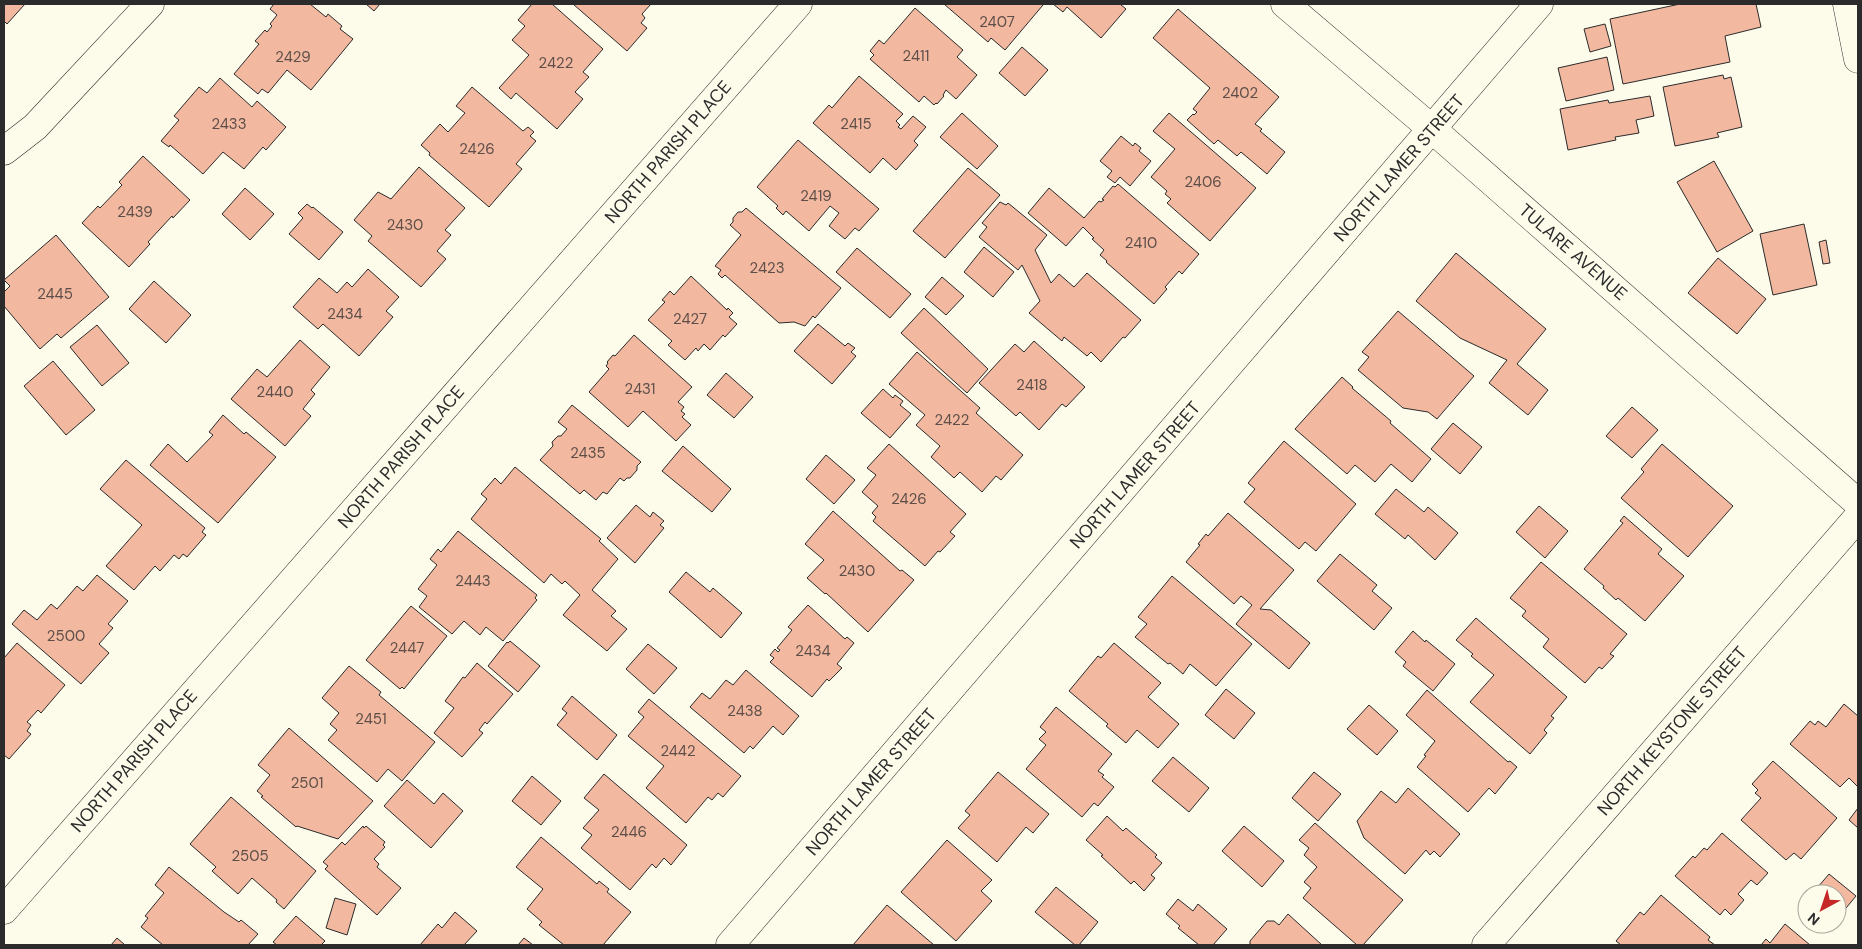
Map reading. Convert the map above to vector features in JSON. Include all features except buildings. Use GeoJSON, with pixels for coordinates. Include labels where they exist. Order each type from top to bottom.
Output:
{"type":"FeatureCollection","features":[{"type":"Feature","properties":{"kind":"street"},"geometry":{"type":"LineString","coordinates":[[4,151],[35,127],[150,4]]}},
{"type":"Feature","properties":{"kind":"street","name":"NORTH PARISH PLACE"},"geometry":{"type":"LineString","coordinates":[[4,910],[798,4]]}},
{"type":"Feature","properties":{"kind":"street","name":"TULARE AVENUE"},"geometry":{"type":"LineString","coordinates":[[1285,4],[1432,129],[1858,503]]}},
{"type":"Feature","properties":{"kind":"street","name":"NORTH LAMER STREET"},"geometry":{"type":"LineString","coordinates":[[730,945],[1539,4]]}},
{"type":"Feature","properties":{"kind":"street"},"geometry":{"type":"LineString","coordinates":[[1846,4],[1858,59]]}},
{"type":"Feature","properties":{"kind":"street","name":"NORTH KEYSTONE STREET"},"geometry":{"type":"LineString","coordinates":[[1486,945],[1858,517]]}}]}
